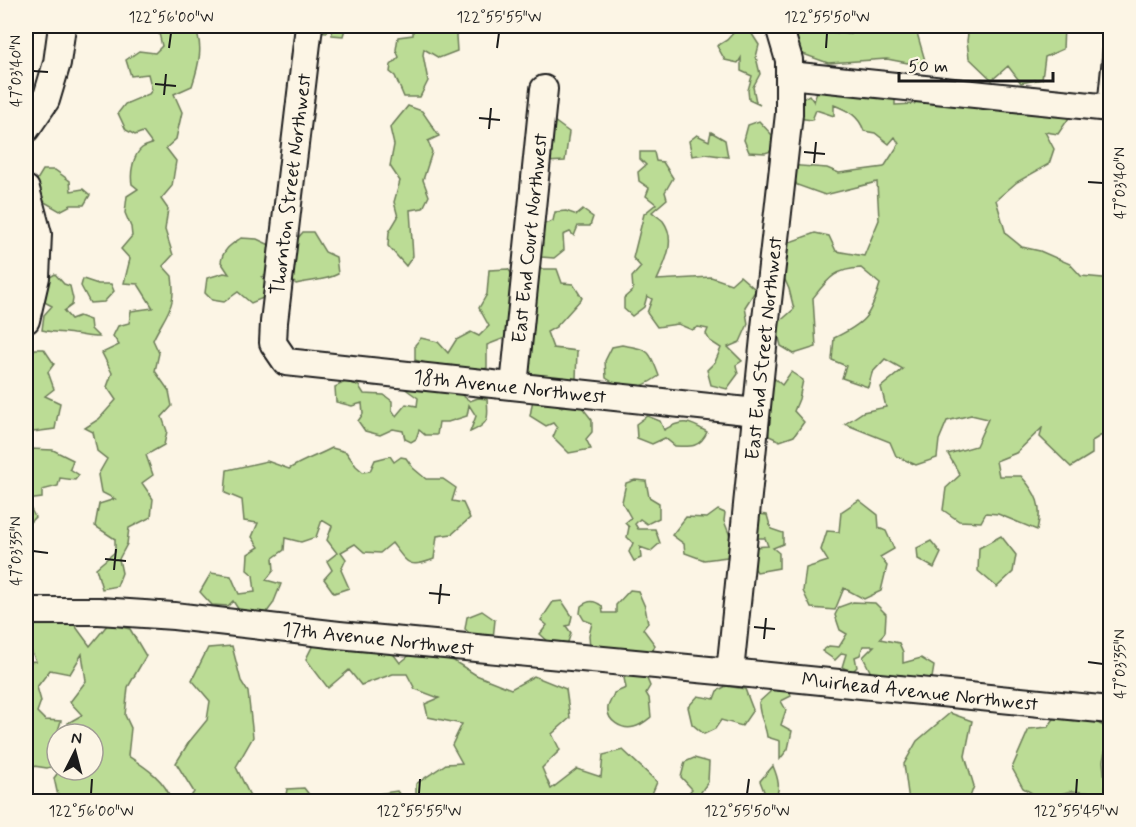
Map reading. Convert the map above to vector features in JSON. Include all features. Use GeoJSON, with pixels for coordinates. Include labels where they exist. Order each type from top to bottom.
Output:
{"type":"FeatureCollection","features":[{"type":"Feature","properties":{"kind":"street"},"geometry":{"type":"LineString","coordinates":[[26,129],[46,100],[52,82],[62,26]]}},
{"type":"Feature","properties":{"kind":"street","name":"Thornton Street Northwest"},"geometry":{"type":"LineString","coordinates":[[273,343],[309,26]]}},
{"type":"Feature","properties":{"kind":"street","name":"East End Street Northwest"},"geometry":{"type":"LineString","coordinates":[[730,672],[789,114],[789,60],[779,26]]}},
{"type":"Feature","properties":{"kind":"street"},"geometry":{"type":"LineString","coordinates":[[789,75],[1107,108]]}},
{"type":"Feature","properties":{"kind":"street","name":"East End Court Northwest"},"geometry":{"type":"LineString","coordinates":[[514,386],[544,89]]}},
{"type":"Feature","properties":{"kind":"street"},"geometry":{"type":"LineString","coordinates":[[26,189],[38,234],[36,277],[26,320]]}},
{"type":"Feature","properties":{"kind":"street","name":"18th Avenue Northwest"},"geometry":{"type":"LineString","coordinates":[[273,343],[286,362],[756,412]]}},
{"type":"Feature","properties":{"kind":"street","name":"17th Avenue Northwest"},"geometry":{"type":"LineString","coordinates":[[26,612],[99,611],[174,616],[350,636],[730,672]]}},
{"type":"Feature","properties":{"kind":"street","name":"Muirhead Avenue Northwest"},"geometry":{"type":"LineString","coordinates":[[730,672],[1110,710]]}},
{"type":"Feature","properties":{"kind":"lane"},"geometry":{"type":"LineString","coordinates":[[1107,108],[1110,47]]}},
{"type":"Feature","properties":{"kind":"green space"},"geometry":{"type":"Polygon","coordinates":[[[145,26],[192,26],[199,39],[200,55],[192,86],[174,94],[182,112],[176,139],[166,148],[176,161],[172,186],[161,199],[168,209],[165,230],[173,255],[163,266],[172,276],[173,295],[171,306],[153,340],[159,353],[155,371],[169,391],[172,406],[162,417],[167,431],[164,445],[146,455],[153,475],[142,483],[153,499],[151,517],[129,528],[127,544],[119,559],[122,573],[117,586],[102,589],[96,568],[115,552],[115,539],[95,526],[99,504],[115,499],[101,492],[98,475],[107,459],[97,451],[93,432],[85,428],[99,419],[116,400],[107,387],[112,373],[102,353],[119,345],[113,336],[118,326],[129,323],[131,311],[153,308],[138,284],[124,283],[130,259],[121,249],[132,236],[125,213],[127,196],[138,189],[132,184],[133,164],[139,151],[152,144],[143,132],[135,135],[126,130],[118,113],[125,104],[149,94],[152,90],[148,74],[131,76],[126,60],[139,51],[155,53],[162,46],[159,33],[145,26]]]}},
{"type":"Feature","properties":{"kind":"green space"},"geometry":{"type":"Polygon","coordinates":[[[315,26],[341,26],[345,29],[343,36],[332,35],[331,29],[327,32],[319,31],[315,26]]]}},
{"type":"Feature","properties":{"kind":"green space"},"geometry":{"type":"Polygon","coordinates":[[[413,26],[463,26],[456,36],[457,51],[439,58],[424,49],[428,81],[420,97],[404,97],[395,76],[390,72],[391,65],[399,57],[396,50],[398,37],[413,35],[413,26]]]}},
{"type":"Feature","properties":{"kind":"green space"},"geometry":{"type":"Polygon","coordinates":[[[731,26],[752,26],[750,31],[759,45],[756,57],[760,74],[753,87],[756,102],[760,105],[749,100],[748,90],[752,76],[741,71],[741,58],[738,63],[725,60],[717,46],[735,31],[731,26]]]}},
{"type":"Feature","properties":{"kind":"green space"},"geometry":{"type":"Polygon","coordinates":[[[792,26],[825,26],[830,32],[849,34],[865,26],[915,26],[926,64],[918,65],[887,59],[828,63],[803,54],[789,30],[792,26]]]}},
{"type":"Feature","properties":{"kind":"green space"},"geometry":{"type":"Polygon","coordinates":[[[969,26],[1064,26],[1063,49],[1045,57],[1042,79],[1021,83],[1008,66],[992,80],[969,58],[967,41],[969,26]]]}},
{"type":"Feature","properties":{"kind":"green space"},"geometry":{"type":"Polygon","coordinates":[[[982,79],[1001,91],[1071,115],[1058,134],[1045,132],[1054,149],[1049,164],[1017,182],[996,200],[1006,234],[1022,247],[1040,251],[1070,264],[1081,276],[1110,277],[1110,430],[1092,441],[1092,454],[1071,467],[1040,437],[1042,428],[1016,453],[996,461],[999,476],[1021,476],[1035,495],[1039,507],[1037,530],[998,514],[986,513],[981,522],[959,521],[943,510],[946,488],[960,475],[948,454],[976,446],[988,419],[971,415],[947,421],[939,440],[937,458],[916,465],[896,456],[890,442],[845,424],[863,412],[886,407],[881,387],[903,369],[885,359],[872,373],[868,387],[842,378],[846,366],[832,360],[834,338],[853,328],[865,318],[880,284],[861,268],[845,270],[833,276],[813,298],[816,347],[794,354],[781,346],[776,325],[794,309],[789,289],[777,262],[787,243],[815,233],[829,236],[836,251],[864,256],[879,220],[877,182],[825,195],[797,185],[788,165],[827,168],[839,173],[884,167],[899,144],[895,137],[889,144],[875,133],[864,131],[853,115],[834,105],[834,116],[816,110],[812,120],[797,118],[794,105],[809,95],[814,102],[817,91],[830,93],[842,83],[895,96],[895,105],[914,104],[933,84],[949,97],[982,79]]]}},
{"type":"Feature","properties":{"kind":"green space"},"geometry":{"type":"Polygon","coordinates":[[[408,106],[422,111],[439,136],[428,141],[432,152],[423,180],[429,196],[423,208],[410,210],[413,256],[406,266],[388,246],[389,232],[398,217],[394,202],[400,181],[390,166],[394,145],[390,128],[408,106]]]}},
{"type":"Feature","properties":{"kind":"green space"},"geometry":{"type":"Polygon","coordinates":[[[550,118],[569,132],[565,161],[545,162],[550,118]]]}},
{"type":"Feature","properties":{"kind":"green space"},"geometry":{"type":"Polygon","coordinates":[[[759,121],[772,135],[771,151],[749,152],[744,140],[748,125],[759,121]]]}},
{"type":"Feature","properties":{"kind":"green space"},"geometry":{"type":"Polygon","coordinates":[[[711,132],[725,140],[728,157],[706,154],[692,156],[689,141],[697,135],[709,141],[711,132]]]}},
{"type":"Feature","properties":{"kind":"green space"},"geometry":{"type":"Polygon","coordinates":[[[640,152],[654,152],[656,161],[663,162],[673,178],[665,192],[667,199],[652,212],[663,221],[669,236],[668,251],[657,280],[711,277],[731,284],[740,276],[756,290],[745,307],[748,324],[740,342],[728,347],[742,361],[736,365],[738,374],[727,389],[711,385],[707,370],[715,362],[721,348],[710,341],[706,334],[708,329],[698,327],[692,330],[678,324],[657,327],[647,313],[652,299],[647,296],[644,307],[632,316],[624,309],[624,298],[633,290],[632,277],[641,267],[633,258],[644,214],[656,204],[646,196],[649,188],[639,181],[638,172],[646,165],[640,159],[640,152]]]}},
{"type":"Feature","properties":{"kind":"green space"},"geometry":{"type":"Polygon","coordinates":[[[43,170],[55,170],[70,181],[71,191],[83,189],[90,195],[84,205],[71,205],[60,211],[41,200],[35,183],[43,170]]]}},
{"type":"Feature","properties":{"kind":"green space"},"geometry":{"type":"Polygon","coordinates":[[[583,210],[593,217],[590,226],[578,226],[574,236],[570,232],[563,235],[564,250],[554,258],[541,257],[532,245],[534,234],[544,224],[553,221],[555,212],[566,211],[577,215],[583,210]]]}},
{"type":"Feature","properties":{"kind":"green space"},"geometry":{"type":"Polygon","coordinates":[[[303,232],[313,232],[325,252],[336,257],[338,274],[296,284],[288,277],[277,273],[262,277],[266,283],[263,298],[251,303],[238,292],[224,302],[212,300],[205,293],[207,278],[224,273],[229,274],[221,262],[222,258],[228,248],[241,238],[257,239],[276,248],[293,244],[303,232]]]}},
{"type":"Feature","properties":{"kind":"green space"},"geometry":{"type":"Polygon","coordinates":[[[508,269],[521,285],[527,273],[542,269],[557,269],[562,283],[573,284],[582,298],[556,327],[547,332],[553,348],[577,351],[576,379],[564,385],[557,378],[545,385],[522,380],[515,319],[506,323],[505,338],[487,345],[487,368],[472,372],[450,365],[429,364],[415,360],[415,345],[421,338],[438,342],[448,353],[456,340],[471,332],[479,336],[489,326],[479,308],[487,294],[489,270],[508,269]]]}},
{"type":"Feature","properties":{"kind":"green space"},"geometry":{"type":"Polygon","coordinates":[[[55,274],[64,284],[70,286],[72,305],[64,311],[71,319],[79,316],[90,320],[91,329],[99,337],[42,330],[44,315],[52,306],[39,299],[44,281],[55,274]]]}},
{"type":"Feature","properties":{"kind":"green space"},"geometry":{"type":"Polygon","coordinates":[[[83,279],[98,284],[111,284],[114,291],[104,302],[90,303],[81,286],[83,279]]]}},
{"type":"Feature","properties":{"kind":"green space"},"geometry":{"type":"Polygon","coordinates":[[[622,345],[647,352],[659,376],[645,385],[632,388],[620,386],[606,378],[605,361],[612,347],[622,345]]]}},
{"type":"Feature","properties":{"kind":"green space"},"geometry":{"type":"Polygon","coordinates":[[[35,349],[44,349],[54,364],[48,372],[54,389],[45,396],[60,403],[55,429],[26,433],[26,379],[30,374],[26,364],[35,349]]]}},
{"type":"Feature","properties":{"kind":"green space"},"geometry":{"type":"Polygon","coordinates":[[[791,372],[803,380],[794,411],[804,422],[794,436],[780,441],[769,436],[766,388],[775,379],[782,385],[791,372]]]}},
{"type":"Feature","properties":{"kind":"green space"},"geometry":{"type":"Polygon","coordinates":[[[405,379],[456,391],[470,401],[478,398],[487,399],[488,416],[481,426],[470,432],[476,416],[469,405],[467,416],[448,422],[439,422],[437,435],[425,435],[419,430],[416,439],[411,442],[405,439],[403,431],[393,429],[380,435],[365,431],[358,421],[363,414],[362,403],[352,406],[336,402],[335,387],[347,381],[359,386],[364,394],[384,395],[392,401],[392,410],[396,416],[406,404],[417,406],[418,398],[404,388],[405,379]]]}},
{"type":"Feature","properties":{"kind":"green space"},"geometry":{"type":"Polygon","coordinates":[[[547,397],[561,407],[578,402],[592,420],[592,432],[586,439],[591,449],[569,453],[553,437],[557,428],[553,423],[546,426],[530,416],[533,399],[547,397]]]}},
{"type":"Feature","properties":{"kind":"green space"},"geometry":{"type":"Polygon","coordinates":[[[647,416],[660,421],[664,430],[676,424],[686,423],[707,432],[698,444],[694,445],[675,446],[665,438],[652,444],[637,438],[636,424],[647,416]]]}},
{"type":"Feature","properties":{"kind":"green space"},"geometry":{"type":"Polygon","coordinates":[[[332,448],[346,452],[363,472],[370,471],[375,460],[390,456],[394,462],[401,457],[406,458],[413,468],[426,479],[443,479],[456,488],[452,501],[463,503],[470,518],[452,534],[437,536],[434,559],[419,564],[406,560],[392,543],[380,553],[364,552],[355,544],[341,552],[346,559],[341,570],[349,588],[334,593],[324,579],[332,570],[327,561],[337,553],[327,540],[332,526],[322,520],[316,537],[301,542],[285,538],[284,550],[273,558],[274,570],[266,580],[281,584],[273,604],[264,616],[242,615],[233,601],[228,606],[212,605],[200,592],[211,573],[231,576],[239,594],[255,592],[253,575],[247,570],[248,554],[259,547],[252,537],[258,523],[244,521],[242,500],[225,493],[227,470],[267,461],[289,469],[332,448]]]}},
{"type":"Feature","properties":{"kind":"green space"},"geometry":{"type":"Polygon","coordinates":[[[30,449],[53,450],[73,460],[70,469],[79,475],[75,480],[60,478],[58,486],[42,490],[42,498],[26,500],[26,454],[30,449]]]}},
{"type":"Feature","properties":{"kind":"green space"},"geometry":{"type":"Polygon","coordinates":[[[635,480],[646,481],[649,497],[659,503],[659,518],[647,524],[640,519],[635,524],[638,529],[655,529],[660,543],[651,551],[640,547],[641,558],[634,561],[629,552],[633,543],[627,537],[629,527],[625,523],[631,518],[622,502],[626,483],[635,480]]]}},
{"type":"Feature","properties":{"kind":"green space"},"geometry":{"type":"Polygon","coordinates":[[[26,500],[35,517],[26,526],[26,500]]]}},
{"type":"Feature","properties":{"kind":"green space"},"geometry":{"type":"Polygon","coordinates":[[[859,500],[878,515],[879,528],[886,531],[894,549],[880,557],[887,566],[881,591],[864,599],[844,588],[835,610],[811,608],[803,591],[806,568],[828,561],[821,550],[827,531],[839,532],[841,512],[859,500]]]}},
{"type":"Feature","properties":{"kind":"green space"},"geometry":{"type":"Polygon","coordinates":[[[718,510],[725,513],[724,521],[730,536],[727,557],[704,560],[685,553],[684,544],[672,535],[686,517],[707,518],[718,510]]]}},
{"type":"Feature","properties":{"kind":"green space"},"geometry":{"type":"Polygon","coordinates":[[[758,514],[767,515],[771,529],[783,533],[783,544],[773,548],[779,553],[779,568],[757,572],[749,560],[752,547],[768,546],[765,538],[751,538],[758,514]]]}},
{"type":"Feature","properties":{"kind":"green space"},"geometry":{"type":"Polygon","coordinates":[[[1001,536],[1016,555],[1013,572],[997,587],[978,571],[979,548],[1001,536]]]}},
{"type":"Feature","properties":{"kind":"green space"},"geometry":{"type":"Polygon","coordinates":[[[931,541],[941,553],[934,568],[918,559],[917,548],[931,541]]]}},
{"type":"Feature","properties":{"kind":"green space"},"geometry":{"type":"Polygon","coordinates":[[[630,590],[638,591],[645,607],[648,623],[643,629],[655,645],[651,655],[590,650],[589,635],[592,623],[584,620],[580,613],[581,606],[594,602],[602,606],[603,613],[616,613],[616,605],[630,590]]]}},
{"type":"Feature","properties":{"kind":"green space"},"geometry":{"type":"Polygon","coordinates":[[[562,601],[572,616],[570,625],[566,626],[571,633],[567,645],[550,643],[540,634],[547,625],[541,620],[553,602],[562,601]]]}},
{"type":"Feature","properties":{"kind":"green space"},"geometry":{"type":"Polygon","coordinates":[[[853,602],[875,603],[886,614],[885,632],[880,639],[899,643],[903,652],[903,663],[921,658],[934,666],[932,678],[917,685],[902,675],[884,680],[871,673],[863,657],[874,646],[863,646],[860,655],[855,657],[857,667],[852,672],[842,667],[846,654],[842,653],[835,660],[822,651],[829,646],[839,647],[847,634],[840,630],[835,615],[839,607],[853,602]]]}},
{"type":"Feature","properties":{"kind":"green space"},"geometry":{"type":"Polygon","coordinates":[[[482,611],[495,620],[493,639],[479,642],[465,629],[467,617],[482,611]]]}},
{"type":"Feature","properties":{"kind":"green space"},"geometry":{"type":"Polygon","coordinates":[[[68,616],[90,646],[108,624],[130,629],[146,656],[128,687],[125,715],[131,728],[128,756],[160,781],[171,801],[56,801],[58,796],[55,782],[105,782],[105,722],[70,722],[82,715],[70,702],[86,681],[82,654],[70,674],[50,670],[37,687],[41,701],[37,712],[45,720],[61,721],[45,722],[45,768],[27,765],[26,662],[36,661],[27,642],[29,622],[68,616]]]}},
{"type":"Feature","properties":{"kind":"green space"},"geometry":{"type":"Polygon","coordinates":[[[350,639],[365,651],[385,643],[400,663],[416,650],[454,661],[476,675],[511,689],[534,676],[566,689],[570,718],[552,734],[560,750],[542,768],[551,789],[577,769],[601,777],[603,755],[623,750],[657,782],[649,801],[416,801],[416,784],[446,764],[462,763],[452,745],[462,724],[428,717],[425,704],[439,698],[415,689],[407,674],[393,674],[361,685],[349,670],[328,688],[306,659],[314,643],[350,639]]]}},
{"type":"Feature","properties":{"kind":"green space"},"geometry":{"type":"Polygon","coordinates":[[[232,646],[241,681],[248,692],[253,737],[236,767],[250,796],[250,801],[188,801],[194,792],[176,763],[207,720],[210,701],[192,680],[208,648],[232,646]]]}},
{"type":"Feature","properties":{"kind":"green space"},"geometry":{"type":"Polygon","coordinates":[[[632,671],[645,674],[650,686],[646,693],[649,698],[651,717],[638,726],[629,728],[620,726],[612,720],[608,707],[614,693],[626,688],[624,678],[632,671]]]}},
{"type":"Feature","properties":{"kind":"green space"},"geometry":{"type":"Polygon","coordinates":[[[771,682],[788,683],[791,696],[781,701],[786,710],[781,725],[792,731],[788,749],[780,759],[780,741],[767,737],[759,707],[759,702],[770,692],[771,682]]]}},
{"type":"Feature","properties":{"kind":"green space"},"geometry":{"type":"Polygon","coordinates":[[[726,686],[745,689],[753,710],[742,726],[721,720],[715,729],[704,734],[692,724],[688,707],[698,696],[714,699],[717,691],[726,686]]]}},
{"type":"Feature","properties":{"kind":"green space"},"geometry":{"type":"Polygon","coordinates":[[[950,713],[972,721],[965,756],[974,786],[969,800],[964,802],[909,801],[904,764],[917,741],[950,713]]]}},
{"type":"Feature","properties":{"kind":"green space"},"geometry":{"type":"Polygon","coordinates":[[[1056,716],[1089,719],[1110,729],[1103,761],[1106,794],[1071,791],[1042,799],[1023,788],[1012,768],[1029,729],[1048,727],[1056,716]]]}},
{"type":"Feature","properties":{"kind":"green space"},"geometry":{"type":"Polygon","coordinates":[[[694,758],[709,762],[708,782],[701,792],[703,801],[687,801],[685,797],[692,789],[681,777],[685,762],[694,758]]]}},
{"type":"Feature","properties":{"kind":"green space"},"geometry":{"type":"Polygon","coordinates":[[[773,766],[778,779],[778,793],[773,801],[759,801],[765,794],[760,781],[773,766]]]}},
{"type":"Feature","properties":{"kind":"green space"},"geometry":{"type":"Polygon","coordinates":[[[304,788],[314,801],[285,801],[287,789],[304,788]]]}},
{"type":"Feature","properties":{"kind":"green space"},"geometry":{"type":"Polygon","coordinates":[[[397,791],[404,801],[361,801],[370,795],[397,791]]]}}]}
